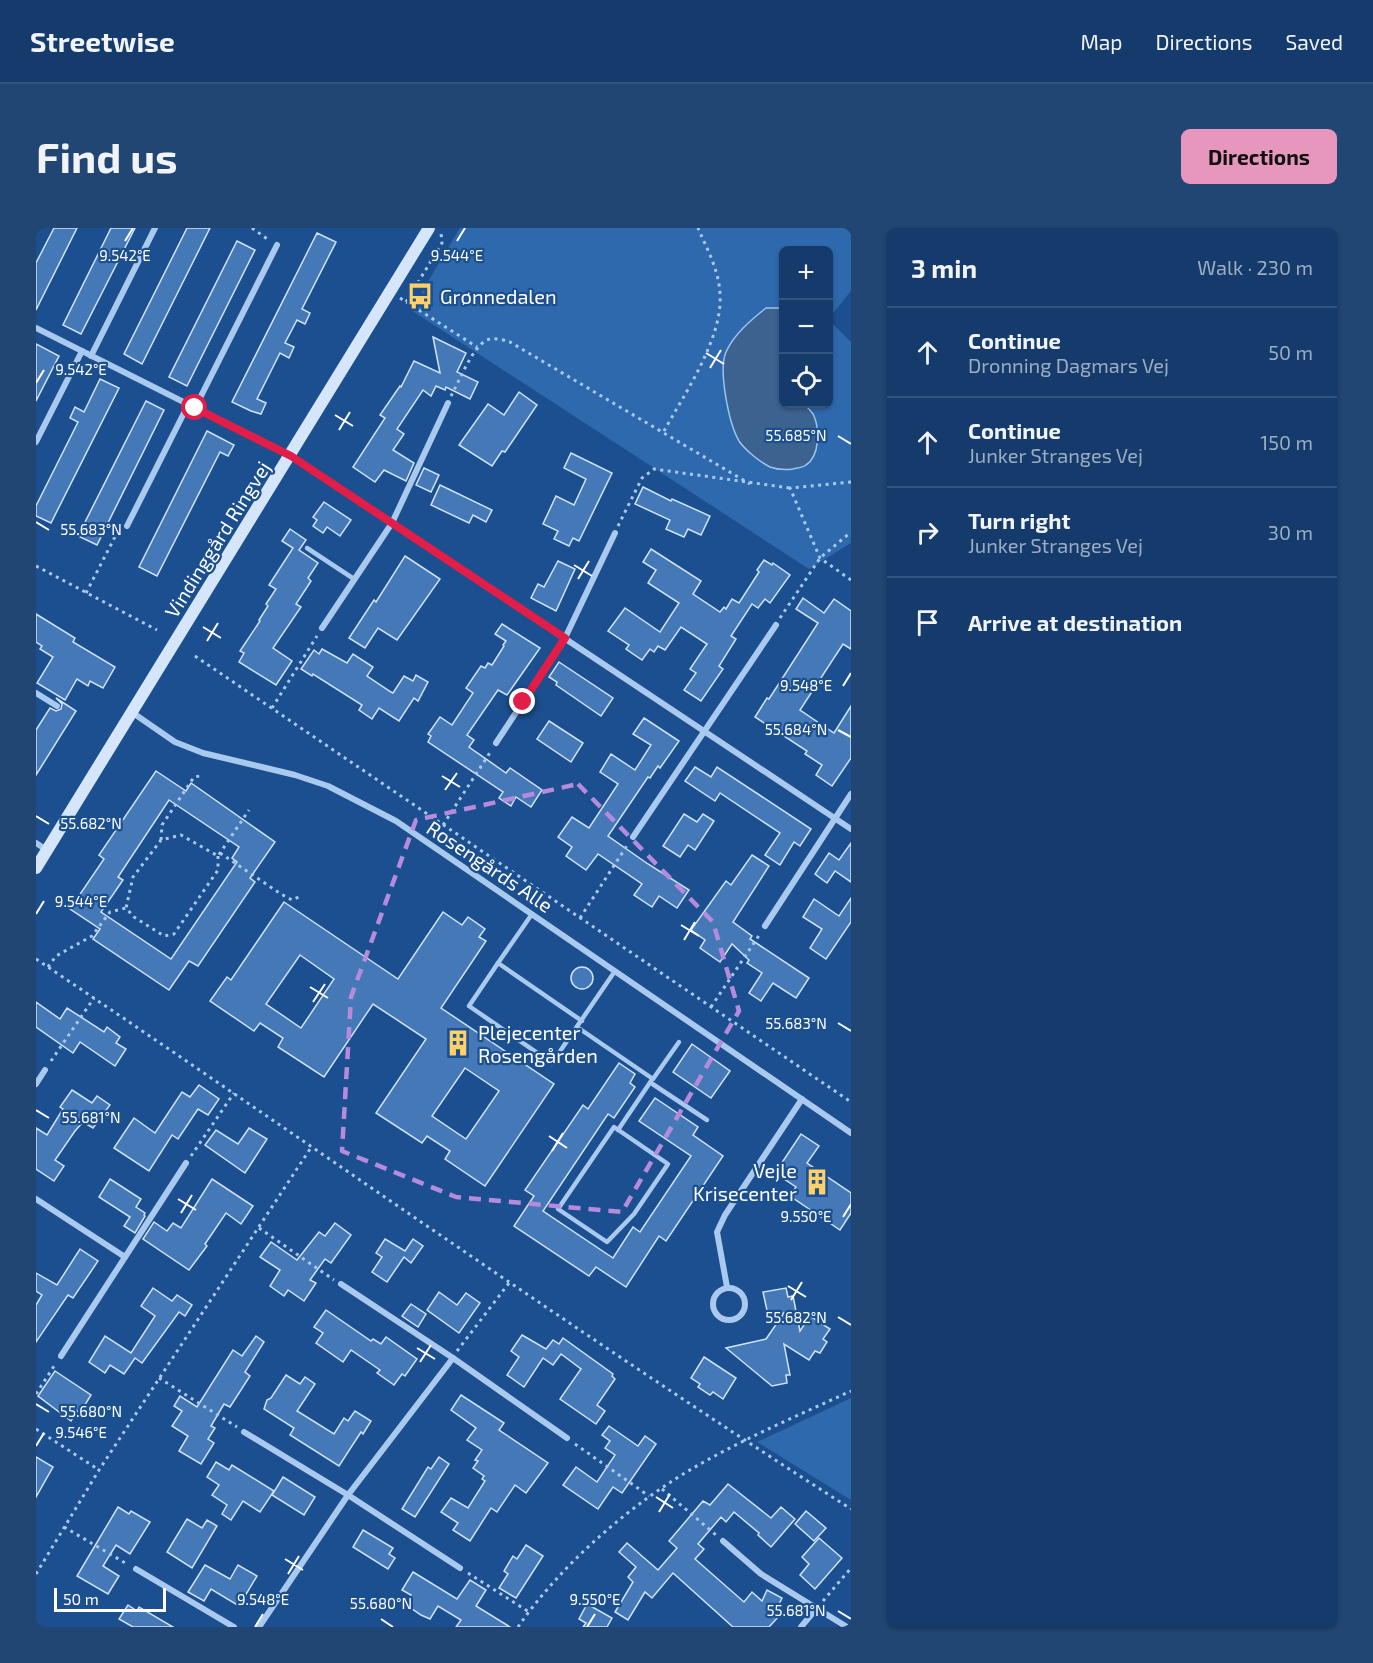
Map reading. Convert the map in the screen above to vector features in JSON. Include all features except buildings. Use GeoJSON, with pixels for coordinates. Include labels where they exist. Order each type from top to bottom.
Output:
{"type":"FeatureCollection","features":[{"type":"Feature","properties":{"kind":"street"},"geometry":{"type":"LineString","coordinates":[[91,356],[155,228]]}},
{"type":"Feature","properties":{"kind":"street","name":"Vindinggård Ringvej"},"geometry":{"type":"LineString","coordinates":[[36,868],[391,291],[434,230]]}},
{"type":"Feature","properties":{"kind":"street"},"geometry":{"type":"LineString","coordinates":[[195,408],[277,245]]}},
{"type":"Feature","properties":{"kind":"street"},"geometry":{"type":"LineString","coordinates":[[36,328],[291,456],[851,829]]}},
{"type":"Feature","properties":{"kind":"street"},"geometry":{"type":"LineString","coordinates":[[36,442],[82,351]]}},
{"type":"Feature","properties":{"kind":"street"},"geometry":{"type":"LineString","coordinates":[[322,628],[392,523],[448,402]]}},
{"type":"Feature","properties":{"kind":"street"},"geometry":{"type":"LineString","coordinates":[[127,526],[188,405]]}},
{"type":"Feature","properties":{"kind":"street"},"geometry":{"type":"LineString","coordinates":[[496,743],[565,638],[615,533]]}},
{"type":"Feature","properties":{"kind":"street"},"geometry":{"type":"LineString","coordinates":[[633,837],[776,625]]}},
{"type":"Feature","properties":{"kind":"street"},"geometry":{"type":"LineString","coordinates":[[36,693],[57,706]]}},
{"type":"Feature","properties":{"kind":"street","name":"Rosengårds Alle"},"geometry":{"type":"LineString","coordinates":[[133,713],[175,742],[203,753],[295,775],[328,786],[396,821],[851,1133]]}},
{"type":"Feature","properties":{"kind":"street"},"geometry":{"type":"LineString","coordinates":[[765,926],[851,794]]}},
{"type":"Feature","properties":{"kind":"street"},"geometry":{"type":"LineString","coordinates":[[36,843],[47,850]]}},
{"type":"Feature","properties":{"kind":"street"},"geometry":{"type":"LineString","coordinates":[[36,1084],[45,1070]]}},
{"type":"Feature","properties":{"kind":"street"},"geometry":{"type":"LineString","coordinates":[[727,1287],[717,1232],[725,1215],[802,1100]]}},
{"type":"Feature","properties":{"kind":"street"},"geometry":{"type":"LineString","coordinates":[[61,1356],[186,1163]]}},
{"type":"Feature","properties":{"kind":"street"},"geometry":{"type":"LineString","coordinates":[[36,1199],[124,1257]]}},
{"type":"Feature","properties":{"kind":"street"},"geometry":{"type":"LineString","coordinates":[[341,1284],[453,1358],[567,1438]]}},
{"type":"Feature","properties":{"kind":"street"},"geometry":{"type":"LineString","coordinates":[[727,1287],[739,1290],[745,1301],[742,1314],[731,1320],[719,1317],[712,1306],[716,1294],[727,1287]]}},
{"type":"Feature","properties":{"kind":"street"},"geometry":{"type":"LineString","coordinates":[[259,1627],[348,1495],[453,1358]]}},
{"type":"Feature","properties":{"kind":"street"},"geometry":{"type":"LineString","coordinates":[[244,1432],[348,1495],[460,1568]]}},
{"type":"Feature","properties":{"kind":"street"},"geometry":{"type":"LineString","coordinates":[[723,1541],[761,1574],[847,1627]]}},
{"type":"Feature","properties":{"kind":"street"},"geometry":{"type":"LineString","coordinates":[[136,1569],[234,1627]]}},
{"type":"Feature","properties":{"kind":"street"},"geometry":{"type":"LineString","coordinates":[[801,1627],[816,1609]]}},
{"type":"Feature","properties":{"kind":"lane"},"geometry":{"type":"LineString","coordinates":[[307,548],[354,579]]}},
{"type":"Feature","properties":{"kind":"lane"},"geometry":{"type":"LineString","coordinates":[[532,914],[469,1006],[552,1064],[615,971]]}},
{"type":"Feature","properties":{"kind":"lane"},"geometry":{"type":"LineString","coordinates":[[498,963],[582,1021]]}},
{"type":"Feature","properties":{"kind":"lane"},"geometry":{"type":"LineString","coordinates":[[577,1027],[707,1120]]}},
{"type":"Feature","properties":{"kind":"lane"},"geometry":{"type":"LineString","coordinates":[[618,1130],[679,1042]]}},
{"type":"Feature","properties":{"kind":"lane"},"geometry":{"type":"LineString","coordinates":[[614,1127],[618,1130],[668,1164],[634,1214],[606,1242],[558,1209],[614,1127]]}},
{"type":"Feature","properties":{"kind":"path"},"geometry":{"type":"LineString","coordinates":[[252,228],[277,245]]}},
{"type":"Feature","properties":{"kind":"path"},"geometry":{"type":"LineString","coordinates":[[664,432],[715,333],[720,295],[715,265],[698,228]]}},
{"type":"Feature","properties":{"kind":"path"},"geometry":{"type":"LineString","coordinates":[[406,302],[442,243],[443,238],[434,230]]}},
{"type":"Feature","properties":{"kind":"path"},"geometry":{"type":"LineString","coordinates":[[391,291],[477,347]]}},
{"type":"Feature","properties":{"kind":"path"},"geometry":{"type":"LineString","coordinates":[[448,402],[477,347],[488,340],[499,339],[510,342],[750,484]]}},
{"type":"Feature","properties":{"kind":"path"},"geometry":{"type":"LineString","coordinates":[[615,533],[642,478],[654,469],[790,488],[851,482]]}},
{"type":"Feature","properties":{"kind":"path"},"geometry":{"type":"LineString","coordinates":[[790,488],[820,558],[851,580]]}},
{"type":"Feature","properties":{"kind":"path"},"geometry":{"type":"LineString","coordinates":[[86,593],[120,528],[127,526]]}},
{"type":"Feature","properties":{"kind":"path"},"geometry":{"type":"LineString","coordinates":[[776,625],[820,558],[851,532]]}},
{"type":"Feature","properties":{"kind":"path"},"geometry":{"type":"LineString","coordinates":[[36,566],[157,630]]}},
{"type":"Feature","properties":{"kind":"path"},"geometry":{"type":"LineString","coordinates":[[272,708],[322,628]]}},
{"type":"Feature","properties":{"kind":"path"},"geometry":{"type":"LineString","coordinates":[[195,656],[851,1102]]}},
{"type":"Feature","properties":{"kind":"path"},"geometry":{"type":"LineString","coordinates":[[443,825],[496,743]]}},
{"type":"Feature","properties":{"kind":"path"},"geometry":{"type":"LineString","coordinates":[[126,908],[133,878],[161,840],[162,825],[194,777],[200,776]]}},
{"type":"Feature","properties":{"kind":"path"},"geometry":{"type":"LineString","coordinates":[[126,908],[134,917],[164,936],[174,934],[218,870],[219,855],[249,810]]}},
{"type":"Feature","properties":{"kind":"path"},"geometry":{"type":"LineString","coordinates":[[161,840],[181,835],[219,855],[280,894],[292,900],[301,896]]}},
{"type":"Feature","properties":{"kind":"path"},"geometry":{"type":"LineString","coordinates":[[580,918],[633,837]]}},
{"type":"Feature","properties":{"kind":"path"},"geometry":{"type":"LineString","coordinates":[[48,967],[56,956],[92,936],[110,912],[126,908]]}},
{"type":"Feature","properties":{"kind":"path"},"geometry":{"type":"LineString","coordinates":[[711,1007],[765,926]]}},
{"type":"Feature","properties":{"kind":"path"},"geometry":{"type":"LineString","coordinates":[[36,959],[509,1283],[851,1509]]}},
{"type":"Feature","properties":{"kind":"path"},"geometry":{"type":"LineString","coordinates":[[45,1070],[94,998]]}},
{"type":"Feature","properties":{"kind":"path"},"geometry":{"type":"LineString","coordinates":[[186,1163],[234,1093]]}},
{"type":"Feature","properties":{"kind":"path"},"geometry":{"type":"LineString","coordinates":[[36,1574],[99,1470],[312,1146]]}},
{"type":"Feature","properties":{"kind":"path"},"geometry":{"type":"LineString","coordinates":[[259,1228],[341,1284]]}},
{"type":"Feature","properties":{"kind":"path"},"geometry":{"type":"LineString","coordinates":[[453,1358],[509,1283]]}},
{"type":"Feature","properties":{"kind":"path"},"geometry":{"type":"LineString","coordinates":[[36,1394],[61,1356]]}},
{"type":"Feature","properties":{"kind":"path"},"geometry":{"type":"LineString","coordinates":[[159,1378],[244,1432]]}},
{"type":"Feature","properties":{"kind":"path"},"geometry":{"type":"LineString","coordinates":[[525,1627],[519,1626],[566,1570],[604,1533],[649,1496],[701,1463],[851,1391]]}},
{"type":"Feature","properties":{"kind":"path"},"geometry":{"type":"LineString","coordinates":[[36,1429],[99,1470]]}},
{"type":"Feature","properties":{"kind":"path"},"geometry":{"type":"LineString","coordinates":[[567,1438],[649,1496]]}},
{"type":"Feature","properties":{"kind":"path"},"geometry":{"type":"LineString","coordinates":[[662,1489],[723,1541]]}},
{"type":"Feature","properties":{"kind":"path"},"geometry":{"type":"LineString","coordinates":[[64,1527],[136,1569]]}},
{"type":"Feature","properties":{"kind":"path"},"geometry":{"type":"LineString","coordinates":[[460,1568],[529,1612]]}},
{"type":"Feature","properties":{"kind":"path"},"geometry":{"type":"LineString","coordinates":[[816,1609],[851,1568]]}},
{"type":"Feature","properties":{"kind":"highlighted area"},"geometry":{"type":"Polygon","coordinates":[[[578,784],[713,922],[739,1011],[622,1212],[456,1197],[342,1151],[351,997],[416,820],[578,784]]]}},
{"type":"Feature","properties":{"kind":"shaded area"},"geometry":{"type":"Polygon","coordinates":[[[460,228],[851,228],[851,291],[833,313],[833,246],[779,246],[779,408],[833,408],[833,324],[851,342],[851,543],[809,569],[411,310],[460,228]]]}},
{"type":"Feature","properties":{"kind":"shaded area"},"geometry":{"type":"Polygon","coordinates":[[[766,308],[779,308],[779,408],[808,408],[813,414],[818,434],[816,449],[811,461],[801,467],[782,469],[770,467],[745,448],[735,433],[724,384],[724,360],[729,345],[749,322],[766,308]]]}},
{"type":"Feature","properties":{"kind":"shaded area"},"geometry":{"type":"Polygon","coordinates":[[[851,1398],[851,1500],[757,1442],[851,1398]]]}},
{"type":"Feature","properties":{"kind":"place","name":"Grønnedalen"},"geometry":{"type":"Point","coordinates":[420,296]}},
{"type":"Feature","properties":{"kind":"place","name":"Plejecenter Rosengården"},"geometry":{"type":"Point","coordinates":[458,1043]}},
{"type":"Feature","properties":{"kind":"place","name":"Vejle Krisecenter"},"geometry":{"type":"Point","coordinates":[817,1182]}},
{"type":"Feature","properties":{"kind":"route"},"geometry":{"type":"LineString","coordinates":[[195,408],[291,456],[565,638],[523,702]]}}]}
